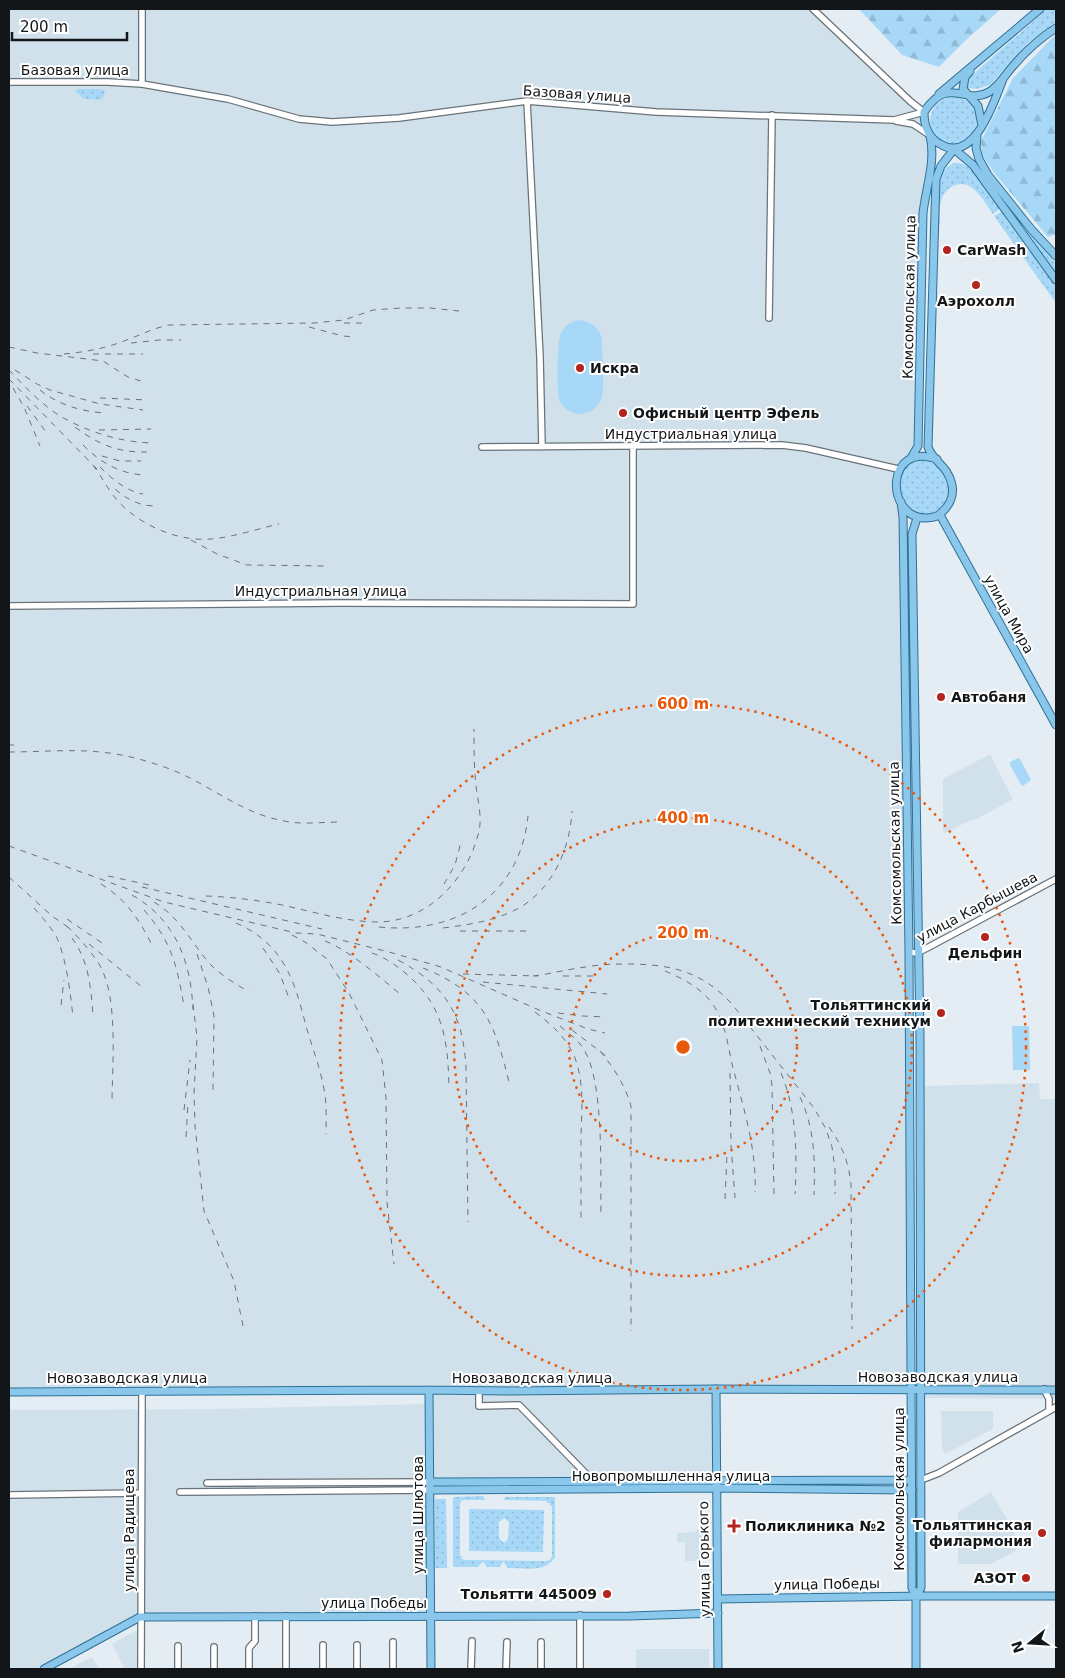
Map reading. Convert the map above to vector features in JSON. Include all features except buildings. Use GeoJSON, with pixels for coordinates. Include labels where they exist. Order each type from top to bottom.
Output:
{"type":"FeatureCollection","features":[{"type":"Feature","properties":{"kind":"main road"},"geometry":{"type":"LineString","coordinates":[[1040,9],[936,97],[924,112],[925,126],[930,136],[942,146],[954,149],[973,165],[1056,280]]}},
{"type":"Feature","properties":{"kind":"main road"},"geometry":{"type":"LineString","coordinates":[[936,97],[950,92],[972,96],[983,95],[994,88],[1030,48],[1056,28]]}},
{"type":"Feature","properties":{"kind":"main road"},"geometry":{"type":"LineString","coordinates":[[975,65],[965,77],[963,89],[978,106],[982,126]]}},
{"type":"Feature","properties":{"kind":"main road"},"geometry":{"type":"LineString","coordinates":[[954,149],[968,144],[977,135],[1003,79]]}},
{"type":"Feature","properties":{"kind":"main road"},"geometry":{"type":"LineString","coordinates":[[977,135],[976,148],[979,159],[988,175],[1031,229],[1056,256]]}},
{"type":"Feature","properties":{"kind":"main road","name":"Комсомольская улица"},"geometry":{"type":"LineString","coordinates":[[911,458],[918,446],[923,224],[926,191],[933,157],[930,136]]}},
{"type":"Feature","properties":{"kind":"main road","name":"Комсомольская улица"},"geometry":{"type":"LineString","coordinates":[[936,459],[930,453],[928,447],[936,191],[938,172],[954,149]]}},
{"type":"Feature","properties":{"kind":"main road"},"geometry":{"type":"LineString","coordinates":[[926,191],[936,191]]}},
{"type":"Feature","properties":{"kind":"main road"},"geometry":{"type":"LineString","coordinates":[[1023,235],[1025,229],[1031,229]]}},
{"type":"Feature","properties":{"kind":"main road"},"geometry":{"type":"LineString","coordinates":[[928,456],[936,459],[944,466],[949,475],[953,486],[952,499],[940,515],[929,518],[917,518],[901,502],[896,486],[898,469],[911,458],[928,456]]}},
{"type":"Feature","properties":{"kind":"main road","name":"Комсомольская улица"},"geometry":{"type":"LineString","coordinates":[[901,502],[903,517],[909,952],[912,1588],[916,1596],[916,1669]]}},
{"type":"Feature","properties":{"kind":"main road","name":"улица Мира"},"geometry":{"type":"LineString","coordinates":[[940,515],[1056,725]]}},
{"type":"Feature","properties":{"kind":"main road","name":"Комсомольская улица"},"geometry":{"type":"LineString","coordinates":[[916,1596],[921,1588],[920,1038],[917,953],[912,534],[917,518]]}},
{"type":"Feature","properties":{"kind":"main road"},"geometry":{"type":"LineString","coordinates":[[905,679],[914,680]]}},
{"type":"Feature","properties":{"kind":"main road"},"geometry":{"type":"LineString","coordinates":[[907,847],[916,847]]}},
{"type":"Feature","properties":{"kind":"main road"},"geometry":{"type":"LineString","coordinates":[[910,1183],[920,1183]]}},
{"type":"Feature","properties":{"kind":"main road"},"geometry":{"type":"LineString","coordinates":[[910,1262],[920,1262]]}},
{"type":"Feature","properties":{"kind":"main road","name":"Новозаводская улица"},"geometry":{"type":"LineString","coordinates":[[9,1392],[716,1389],[1056,1390]]}},
{"type":"Feature","properties":{"kind":"main road","name":"улица Горького"},"geometry":{"type":"LineString","coordinates":[[716,1389],[718,1669]]}},
{"type":"Feature","properties":{"kind":"main road","name":"улица Шлютова"},"geometry":{"type":"LineString","coordinates":[[429,1390],[431,1669]]}},
{"type":"Feature","properties":{"kind":"main road"},"geometry":{"type":"LineString","coordinates":[[911,1446],[920,1446]]}},
{"type":"Feature","properties":{"kind":"main road","name":"Новопромышленная улица"},"geometry":{"type":"LineString","coordinates":[[430,1482],[912,1480]]}},
{"type":"Feature","properties":{"kind":"main road","name":"Новопромышленная улица"},"geometry":{"type":"LineString","coordinates":[[430,1490],[716,1488],[912,1490]]}},
{"type":"Feature","properties":{"kind":"main road","name":"улица Победы"},"geometry":{"type":"LineString","coordinates":[[718,1599],[1056,1596]]}},
{"type":"Feature","properties":{"kind":"main road","name":"улица Победы"},"geometry":{"type":"LineString","coordinates":[[44,1669],[140,1617],[630,1616],[718,1613]]}},
{"type":"Feature","properties":{"kind":"street","name":"Базовая улица"},"geometry":{"type":"LineString","coordinates":[[142,9],[142,84]]}},
{"type":"Feature","properties":{"kind":"street"},"geometry":{"type":"LineString","coordinates":[[813,9],[911,102],[924,112]]}},
{"type":"Feature","properties":{"kind":"street","name":"Базовая улица"},"geometry":{"type":"LineString","coordinates":[[9,82],[142,84],[228,99],[299,119],[332,122],[400,118],[527,101],[656,112],[894,120],[924,112]]}},
{"type":"Feature","properties":{"kind":"street"},"geometry":{"type":"LineString","coordinates":[[527,101],[540,357],[542,447]]}},
{"type":"Feature","properties":{"kind":"street"},"geometry":{"type":"LineString","coordinates":[[769,318],[772,115]]}},
{"type":"Feature","properties":{"kind":"street"},"geometry":{"type":"LineString","coordinates":[[894,120],[913,124],[930,136]]}},
{"type":"Feature","properties":{"kind":"street","name":"Индустриальная улица"},"geometry":{"type":"LineString","coordinates":[[482,448],[782,445],[806,448],[898,469]]}},
{"type":"Feature","properties":{"kind":"street","name":"Индустриальная улица"},"geometry":{"type":"LineString","coordinates":[[9,606],[338,603],[633,604],[633,447]]}},
{"type":"Feature","properties":{"kind":"street","name":"улица Карбышева"},"geometry":{"type":"LineString","coordinates":[[909,952],[917,953],[1056,879]]}},
{"type":"Feature","properties":{"kind":"street"},"geometry":{"type":"LineString","coordinates":[[1044,1389],[1049,1399],[1050,1410]]}},
{"type":"Feature","properties":{"kind":"street","name":"улица Радищева"},"geometry":{"type":"LineString","coordinates":[[141,1669],[142,1391]]}},
{"type":"Feature","properties":{"kind":"street"},"geometry":{"type":"LineString","coordinates":[[479,1391],[479,1406],[518,1405],[593,1481]]}},
{"type":"Feature","properties":{"kind":"street"},"geometry":{"type":"LineString","coordinates":[[921,1480],[939,1473],[1056,1407]]}},
{"type":"Feature","properties":{"kind":"street"},"geometry":{"type":"LineString","coordinates":[[207,1483],[430,1482]]}},
{"type":"Feature","properties":{"kind":"street"},"geometry":{"type":"LineString","coordinates":[[180,1492],[430,1490]]}},
{"type":"Feature","properties":{"kind":"street"},"geometry":{"type":"LineString","coordinates":[[9,1495],[141,1493]]}},
{"type":"Feature","properties":{"kind":"street"},"geometry":{"type":"LineString","coordinates":[[580,1615],[580,1669]]}},
{"type":"Feature","properties":{"kind":"street"},"geometry":{"type":"LineString","coordinates":[[249,1669],[249,1648],[255,1641],[255,1616]]}},
{"type":"Feature","properties":{"kind":"street"},"geometry":{"type":"LineString","coordinates":[[286,1616],[286,1669]]}},
{"type":"Feature","properties":{"kind":"street"},"geometry":{"type":"LineString","coordinates":[[393,1642],[393,1669]]}},
{"type":"Feature","properties":{"kind":"street"},"geometry":{"type":"LineString","coordinates":[[471,1669],[472,1642]]}},
{"type":"Feature","properties":{"kind":"street"},"geometry":{"type":"LineString","coordinates":[[506,1669],[507,1642]]}},
{"type":"Feature","properties":{"kind":"street"},"geometry":{"type":"LineString","coordinates":[[541,1642],[541,1669]]}},
{"type":"Feature","properties":{"kind":"street"},"geometry":{"type":"LineString","coordinates":[[322,1669],[323,1645]]}},
{"type":"Feature","properties":{"kind":"street"},"geometry":{"type":"LineString","coordinates":[[357,1645],[357,1669]]}},
{"type":"Feature","properties":{"kind":"street"},"geometry":{"type":"LineString","coordinates":[[178,1646],[178,1669]]}},
{"type":"Feature","properties":{"kind":"street"},"geometry":{"type":"LineString","coordinates":[[214,1647],[214,1669]]}},
{"type":"Feature","properties":{"kind":"shaded area"},"geometry":{"type":"Polygon","coordinates":[[[9,9],[814,9],[924,112],[931,152],[926,191],[918,446],[898,469],[903,505],[911,1389],[9,1392],[9,9]]]}},
{"type":"Feature","properties":{"kind":"shaded area"},"geometry":{"type":"Polygon","coordinates":[[[990,754],[1013,799],[975,820],[971,820],[943,834],[943,779],[990,754]]]}},
{"type":"Feature","properties":{"kind":"shaded area"},"geometry":{"type":"Polygon","coordinates":[[[1039,1083],[1040,1099],[1056,1099],[1056,1399],[923,1398],[921,1086],[1039,1083]]]}},
{"type":"Feature","properties":{"kind":"shaded area"},"geometry":{"type":"Polygon","coordinates":[[[713,1391],[714,1478],[432,1478],[431,1392],[713,1391]]]}},
{"type":"Feature","properties":{"kind":"shaded area"},"geometry":{"type":"Polygon","coordinates":[[[425,1404],[429,1614],[139,1615],[39,1669],[9,1669],[9,1410],[212,1409],[425,1404]]]}},
{"type":"Feature","properties":{"kind":"shaded area"},"geometry":{"type":"Polygon","coordinates":[[[941,1411],[993,1411],[993,1429],[945,1454],[942,1448],[941,1411]]]}},
{"type":"Feature","properties":{"kind":"shaded area"},"geometry":{"type":"Polygon","coordinates":[[[991,1492],[1014,1531],[1016,1551],[991,1564],[958,1564],[958,1512],[991,1492]]]}},
{"type":"Feature","properties":{"kind":"shaded area"},"geometry":{"type":"Polygon","coordinates":[[[696,1530],[703,1530],[703,1537],[707,1537],[707,1546],[702,1547],[702,1551],[708,1551],[708,1561],[685,1561],[685,1542],[677,1542],[677,1533],[695,1532],[696,1530]]]}},
{"type":"Feature","properties":{"kind":"shaded area"},"geometry":{"type":"Polygon","coordinates":[[[138,1631],[137,1669],[125,1669],[112,1644],[138,1631]]]}},
{"type":"Feature","properties":{"kind":"shaded area"},"geometry":{"type":"Polygon","coordinates":[[[636,1649],[709,1649],[709,1669],[636,1669],[636,1649]]]}},
{"type":"Feature","properties":{"kind":"shaded area"},"geometry":{"type":"Polygon","coordinates":[[[92,1657],[99,1669],[69,1669],[92,1657]]]}},
{"type":"Feature","properties":{"kind":"green space"},"geometry":{"type":"Polygon","coordinates":[[[859,9],[1001,9],[939,67],[902,55],[859,9]]]}},
{"type":"Feature","properties":{"kind":"green space"},"geometry":{"type":"Polygon","coordinates":[[[1047,9],[1056,9],[1056,22],[1028,43],[990,85],[977,89],[967,88],[970,77],[1047,9]]]}},
{"type":"Feature","properties":{"kind":"green space"},"geometry":{"type":"Polygon","coordinates":[[[1056,34],[1056,234],[1048,237],[995,174],[982,155],[981,141],[1013,78],[1056,34]]]}},
{"type":"Feature","properties":{"kind":"green space"},"geometry":{"type":"Polygon","coordinates":[[[77,89],[102,89],[105,91],[104,96],[100,100],[84,99],[75,91],[77,89]]]}},
{"type":"Feature","properties":{"kind":"green space"},"geometry":{"type":"Polygon","coordinates":[[[949,97],[959,97],[971,104],[978,116],[978,126],[971,138],[959,145],[949,145],[941,141],[934,134],[930,126],[930,116],[934,108],[941,101],[949,97]]]}},
{"type":"Feature","properties":{"kind":"green space"},"geometry":{"type":"Polygon","coordinates":[[[953,163],[960,163],[974,172],[1001,208],[993,214],[971,187],[957,184],[945,192],[943,196],[940,207],[940,224],[938,224],[939,178],[942,172],[953,163]]]}},
{"type":"Feature","properties":{"kind":"green space"},"geometry":{"type":"Polygon","coordinates":[[[1002,211],[1023,240],[1021,245],[1016,247],[994,216],[1002,211]]]}},
{"type":"Feature","properties":{"kind":"green space"},"geometry":{"type":"Polygon","coordinates":[[[1027,230],[1056,263],[1056,275],[1026,232],[1027,230]]]}},
{"type":"Feature","properties":{"kind":"green space"},"geometry":{"type":"Polygon","coordinates":[[[1027,250],[1031,251],[1056,286],[1056,303],[1020,253],[1027,250]]]}},
{"type":"Feature","properties":{"kind":"green space","name":"Искра"},"geometry":{"type":"Polygon","coordinates":[[[580,320],[594,326],[602,338],[603,384],[601,401],[596,407],[583,414],[573,413],[564,407],[560,402],[558,389],[561,333],[569,324],[580,320]]]}},
{"type":"Feature","properties":{"kind":"green space"},"geometry":{"type":"Polygon","coordinates":[[[918,460],[930,462],[939,467],[949,484],[949,494],[946,503],[940,511],[931,515],[916,515],[904,503],[898,490],[899,478],[902,472],[911,463],[918,460]]]}},
{"type":"Feature","properties":{"kind":"green space"},"geometry":{"type":"Polygon","coordinates":[[[1018,758],[1031,780],[1023,786],[1010,765],[1010,762],[1018,758]]]}},
{"type":"Feature","properties":{"kind":"green space"},"geometry":{"type":"Polygon","coordinates":[[[1012,1026],[1029,1026],[1030,1070],[1013,1070],[1012,1026]]]}},
{"type":"Feature","properties":{"kind":"green space"},"geometry":{"type":"Polygon","coordinates":[[[915,1495],[919,1495],[917,1587],[915,1584],[915,1495]]]}},
{"type":"Feature","properties":{"kind":"green space"},"geometry":{"type":"Polygon","coordinates":[[[483,1496],[485,1500],[464,1500],[460,1504],[460,1556],[462,1556],[462,1559],[550,1560],[552,1556],[552,1506],[550,1506],[550,1503],[547,1503],[547,1501],[504,1500],[505,1497],[555,1497],[555,1557],[551,1562],[541,1568],[508,1568],[503,1561],[500,1567],[487,1567],[483,1561],[478,1567],[453,1567],[453,1497],[483,1496]]]}},
{"type":"Feature","properties":{"kind":"green space"},"geometry":{"type":"Polygon","coordinates":[[[435,1499],[446,1499],[447,1568],[435,1568],[435,1499]]]}},
{"type":"Feature","properties":{"kind":"green space"},"geometry":{"type":"Polygon","coordinates":[[[469,1509],[544,1510],[543,1552],[469,1551],[469,1509]],[[504,1518],[499,1522],[499,1538],[504,1543],[508,1539],[509,1522],[504,1518]]]}},
{"type":"Feature","properties":{"kind":"railway"},"geometry":{"type":"LineString","coordinates":[[64,354],[105,347],[169,325],[314,323],[344,320],[373,310],[401,308],[459,311]]}},
{"type":"Feature","properties":{"kind":"railway"},"geometry":{"type":"LineString","coordinates":[[344,323],[366,323]]}},
{"type":"Feature","properties":{"kind":"railway"},"geometry":{"type":"LineString","coordinates":[[309,327],[343,336],[355,337]]}},
{"type":"Feature","properties":{"kind":"railway"},"geometry":{"type":"LineString","coordinates":[[131,343],[181,340]]}},
{"type":"Feature","properties":{"kind":"railway"},"geometry":{"type":"LineString","coordinates":[[9,347],[37,353],[103,361],[128,377],[144,382]]}},
{"type":"Feature","properties":{"kind":"railway"},"geometry":{"type":"LineString","coordinates":[[93,354],[143,354]]}},
{"type":"Feature","properties":{"kind":"railway"},"geometry":{"type":"LineString","coordinates":[[9,370],[46,406],[71,422],[116,438],[151,443]]}},
{"type":"Feature","properties":{"kind":"railway"},"geometry":{"type":"LineString","coordinates":[[15,370],[50,390],[100,404],[143,410]]}},
{"type":"Feature","properties":{"kind":"railway"},"geometry":{"type":"LineString","coordinates":[[9,379],[97,469]]}},
{"type":"Feature","properties":{"kind":"railway"},"geometry":{"type":"LineString","coordinates":[[13,388],[24,407],[40,446]]}},
{"type":"Feature","properties":{"kind":"railway"},"geometry":{"type":"LineString","coordinates":[[40,390],[55,400],[70,406],[104,413]]}},
{"type":"Feature","properties":{"kind":"railway"},"geometry":{"type":"LineString","coordinates":[[100,398],[148,400]]}},
{"type":"Feature","properties":{"kind":"railway"},"geometry":{"type":"LineString","coordinates":[[27,406],[46,432]]}},
{"type":"Feature","properties":{"kind":"railway"},"geometry":{"type":"LineString","coordinates":[[75,427],[103,444],[121,450],[153,452]]}},
{"type":"Feature","properties":{"kind":"railway"},"geometry":{"type":"LineString","coordinates":[[99,430],[151,429]]}},
{"type":"Feature","properties":{"kind":"railway"},"geometry":{"type":"LineString","coordinates":[[83,445],[104,462],[119,470],[145,475]]}},
{"type":"Feature","properties":{"kind":"railway"},"geometry":{"type":"LineString","coordinates":[[102,456],[120,461],[141,461]]}},
{"type":"Feature","properties":{"kind":"railway"},"geometry":{"type":"LineString","coordinates":[[93,465],[114,496],[126,509],[148,524],[173,535],[185,538],[211,539],[237,535],[279,524]]}},
{"type":"Feature","properties":{"kind":"railway"},"geometry":{"type":"LineString","coordinates":[[100,467],[120,484],[143,494]]}},
{"type":"Feature","properties":{"kind":"railway"},"geometry":{"type":"LineString","coordinates":[[115,489],[132,501],[153,506]]}},
{"type":"Feature","properties":{"kind":"railway"},"geometry":{"type":"LineString","coordinates":[[191,540],[217,554],[247,565],[329,566]]}},
{"type":"Feature","properties":{"kind":"railway"},"geometry":{"type":"LineString","coordinates":[[206,896],[282,905],[367,922],[397,920],[429,906],[454,882],[472,852],[478,835],[480,817],[475,772],[474,729]]}},
{"type":"Feature","properties":{"kind":"railway"},"geometry":{"type":"LineString","coordinates":[[9,745],[14,745]]}},
{"type":"Feature","properties":{"kind":"railway"},"geometry":{"type":"LineString","coordinates":[[9,752],[77,751],[126,756],[150,762],[182,774],[238,804],[268,817],[298,823],[341,822]]}},
{"type":"Feature","properties":{"kind":"railway"},"geometry":{"type":"LineString","coordinates":[[443,928],[477,923],[503,915],[525,904],[537,895],[547,883],[562,856],[567,841],[572,811]]}},
{"type":"Feature","properties":{"kind":"railway"},"geometry":{"type":"LineString","coordinates":[[379,927],[407,928],[434,924],[458,916],[479,904],[498,888],[512,868],[522,844],[528,816]]}},
{"type":"Feature","properties":{"kind":"railway"},"geometry":{"type":"LineString","coordinates":[[444,884],[455,865],[461,842]]}},
{"type":"Feature","properties":{"kind":"railway"},"geometry":{"type":"LineString","coordinates":[[9,846],[164,902],[296,933],[317,934],[441,967],[539,1010],[588,1029],[605,1033]]}},
{"type":"Feature","properties":{"kind":"railway"},"geometry":{"type":"LineString","coordinates":[[108,876],[149,885]]}},
{"type":"Feature","properties":{"kind":"railway"},"geometry":{"type":"LineString","coordinates":[[9,877],[52,916],[72,930]]}},
{"type":"Feature","properties":{"kind":"railway"},"geometry":{"type":"LineString","coordinates":[[101,884],[118,897],[132,912],[153,947]]}},
{"type":"Feature","properties":{"kind":"railway"},"geometry":{"type":"LineString","coordinates":[[142,887],[322,929]]}},
{"type":"Feature","properties":{"kind":"railway"},"geometry":{"type":"LineString","coordinates":[[132,895],[160,917],[178,944],[189,975],[193,1010]]}},
{"type":"Feature","properties":{"kind":"railway"},"geometry":{"type":"LineString","coordinates":[[154,902],[179,923],[211,965],[249,992]]}},
{"type":"Feature","properties":{"kind":"railway"},"geometry":{"type":"LineString","coordinates":[[34,908],[60,944],[73,1018]]}},
{"type":"Feature","properties":{"kind":"railway"},"geometry":{"type":"LineString","coordinates":[[144,910],[161,933],[172,955],[184,1006]]}},
{"type":"Feature","properties":{"kind":"railway"},"geometry":{"type":"LineString","coordinates":[[67,919],[102,943]]}},
{"type":"Feature","properties":{"kind":"railway"},"geometry":{"type":"LineString","coordinates":[[236,923],[255,933],[271,947],[280,958],[293,982],[322,1081],[326,1100],[326,1134]]}},
{"type":"Feature","properties":{"kind":"railway"},"geometry":{"type":"LineString","coordinates":[[67,926],[92,954],[105,978],[112,1013],[112,1104]]}},
{"type":"Feature","properties":{"kind":"railway"},"geometry":{"type":"LineString","coordinates":[[460,931],[529,931]]}},
{"type":"Feature","properties":{"kind":"railway"},"geometry":{"type":"LineString","coordinates":[[292,935],[305,942],[327,959],[349,993],[382,1060],[386,1098],[387,1202],[394,1264]]}},
{"type":"Feature","properties":{"kind":"railway"},"geometry":{"type":"LineString","coordinates":[[72,938],[86,965],[93,1016]]}},
{"type":"Feature","properties":{"kind":"railway"},"geometry":{"type":"LineString","coordinates":[[325,941],[353,957],[400,994]]}},
{"type":"Feature","properties":{"kind":"railway"},"geometry":{"type":"LineString","coordinates":[[89,944],[142,987]]}},
{"type":"Feature","properties":{"kind":"railway"},"geometry":{"type":"LineString","coordinates":[[263,948],[280,974],[290,1001]]}},
{"type":"Feature","properties":{"kind":"railway"},"geometry":{"type":"LineString","coordinates":[[372,953],[388,960],[407,974],[422,990],[438,1015],[446,1043],[449,1089]]}},
{"type":"Feature","properties":{"kind":"railway"},"geometry":{"type":"LineString","coordinates":[[197,954],[208,987],[214,1016],[213,1091]]}},
{"type":"Feature","properties":{"kind":"railway"},"geometry":{"type":"LineString","coordinates":[[398,960],[415,970],[440,991],[456,1017],[461,1032],[466,1068],[468,1222]]}},
{"type":"Feature","properties":{"kind":"railway"},"geometry":{"type":"LineString","coordinates":[[533,976],[597,965],[647,965],[686,972],[710,984],[732,1004],[814,1108],[826,1129],[832,1147],[835,1169],[835,1194]]}},
{"type":"Feature","properties":{"kind":"railway"},"geometry":{"type":"LineString","coordinates":[[423,968],[461,988],[474,1000],[492,1028],[505,1064],[510,1086]]}},
{"type":"Feature","properties":{"kind":"railway"},"geometry":{"type":"LineString","coordinates":[[665,971],[686,981],[704,994],[714,1006],[721,1020],[752,1144],[755,1192]]}},
{"type":"Feature","properties":{"kind":"railway"},"geometry":{"type":"LineString","coordinates":[[463,974],[538,976]]}},
{"type":"Feature","properties":{"kind":"railway"},"geometry":{"type":"LineString","coordinates":[[563,976],[593,976]]}},
{"type":"Feature","properties":{"kind":"railway"},"geometry":{"type":"LineString","coordinates":[[61,1005],[64,980]]}},
{"type":"Feature","properties":{"kind":"railway"},"geometry":{"type":"LineString","coordinates":[[483,982],[607,994]]}},
{"type":"Feature","properties":{"kind":"railway"},"geometry":{"type":"LineString","coordinates":[[193,1004],[197,1037],[194,1093],[195,1126],[204,1211],[234,1281],[243,1326]]}},
{"type":"Feature","properties":{"kind":"railway"},"geometry":{"type":"LineString","coordinates":[[535,1012],[563,1038],[572,1051],[578,1067],[582,1096],[581,1218]]}},
{"type":"Feature","properties":{"kind":"railway"},"geometry":{"type":"LineString","coordinates":[[558,1013],[606,1017]]}},
{"type":"Feature","properties":{"kind":"railway"},"geometry":{"type":"LineString","coordinates":[[560,1026],[583,1048],[590,1063],[595,1082],[600,1129],[601,1216]]}},
{"type":"Feature","properties":{"kind":"railway"},"geometry":{"type":"LineString","coordinates":[[572,1030],[606,1056]]}},
{"type":"Feature","properties":{"kind":"railway"},"geometry":{"type":"LineString","coordinates":[[760,1046],[770,1073],[772,1085],[774,1196]]}},
{"type":"Feature","properties":{"kind":"railway"},"geometry":{"type":"LineString","coordinates":[[600,1051],[626,1091],[631,1106],[631,1331]]}},
{"type":"Feature","properties":{"kind":"railway"},"geometry":{"type":"LineString","coordinates":[[184,1110],[190,1060]]}},
{"type":"Feature","properties":{"kind":"railway"},"geometry":{"type":"LineString","coordinates":[[730,1073],[731,1145],[735,1198]]}},
{"type":"Feature","properties":{"kind":"railway"},"geometry":{"type":"LineString","coordinates":[[781,1073],[790,1102],[795,1132],[795,1194]]}},
{"type":"Feature","properties":{"kind":"railway"},"geometry":{"type":"LineString","coordinates":[[800,1097],[809,1121],[813,1145],[814,1195]]}},
{"type":"Feature","properties":{"kind":"railway"},"geometry":{"type":"LineString","coordinates":[[186,1137],[188,1103]]}},
{"type":"Feature","properties":{"kind":"railway"},"geometry":{"type":"LineString","coordinates":[[829,1127],[844,1154],[849,1169],[851,1185],[852,1329]]}},
{"type":"Feature","properties":{"kind":"railway"},"geometry":{"type":"LineString","coordinates":[[725,1199],[727,1154]]}},
{"type":"Feature","properties":{"kind":"place","name":"CarWash"},"geometry":{"type":"Point","coordinates":[947,250]}},
{"type":"Feature","properties":{"kind":"place","name":"Аэрохолл"},"geometry":{"type":"Point","coordinates":[976,285]}},
{"type":"Feature","properties":{"kind":"place","name":"Искра"},"geometry":{"type":"Point","coordinates":[580,368]}},
{"type":"Feature","properties":{"kind":"place","name":"Офисный центр Эфель"},"geometry":{"type":"Point","coordinates":[623,413]}},
{"type":"Feature","properties":{"kind":"place","name":"Автобаня"},"geometry":{"type":"Point","coordinates":[941,697]}},
{"type":"Feature","properties":{"kind":"place","name":"Дельфин"},"geometry":{"type":"Point","coordinates":[985,937]}},
{"type":"Feature","properties":{"kind":"place","name":"Тольяттинский политехнический техникум"},"geometry":{"type":"Point","coordinates":[941,1013]}},
{"type":"Feature","properties":{"kind":"place","name":"Поликлиника №2"},"geometry":{"type":"Point","coordinates":[734,1526]}},
{"type":"Feature","properties":{"kind":"place","name":"Тольяттинская филармония"},"geometry":{"type":"Point","coordinates":[1042,1533]}},
{"type":"Feature","properties":{"kind":"place","name":"АЗОТ"},"geometry":{"type":"Point","coordinates":[1026,1578]}},
{"type":"Feature","properties":{"kind":"place","name":"Тольятти 445009"},"geometry":{"type":"Point","coordinates":[607,1594]}}]}
